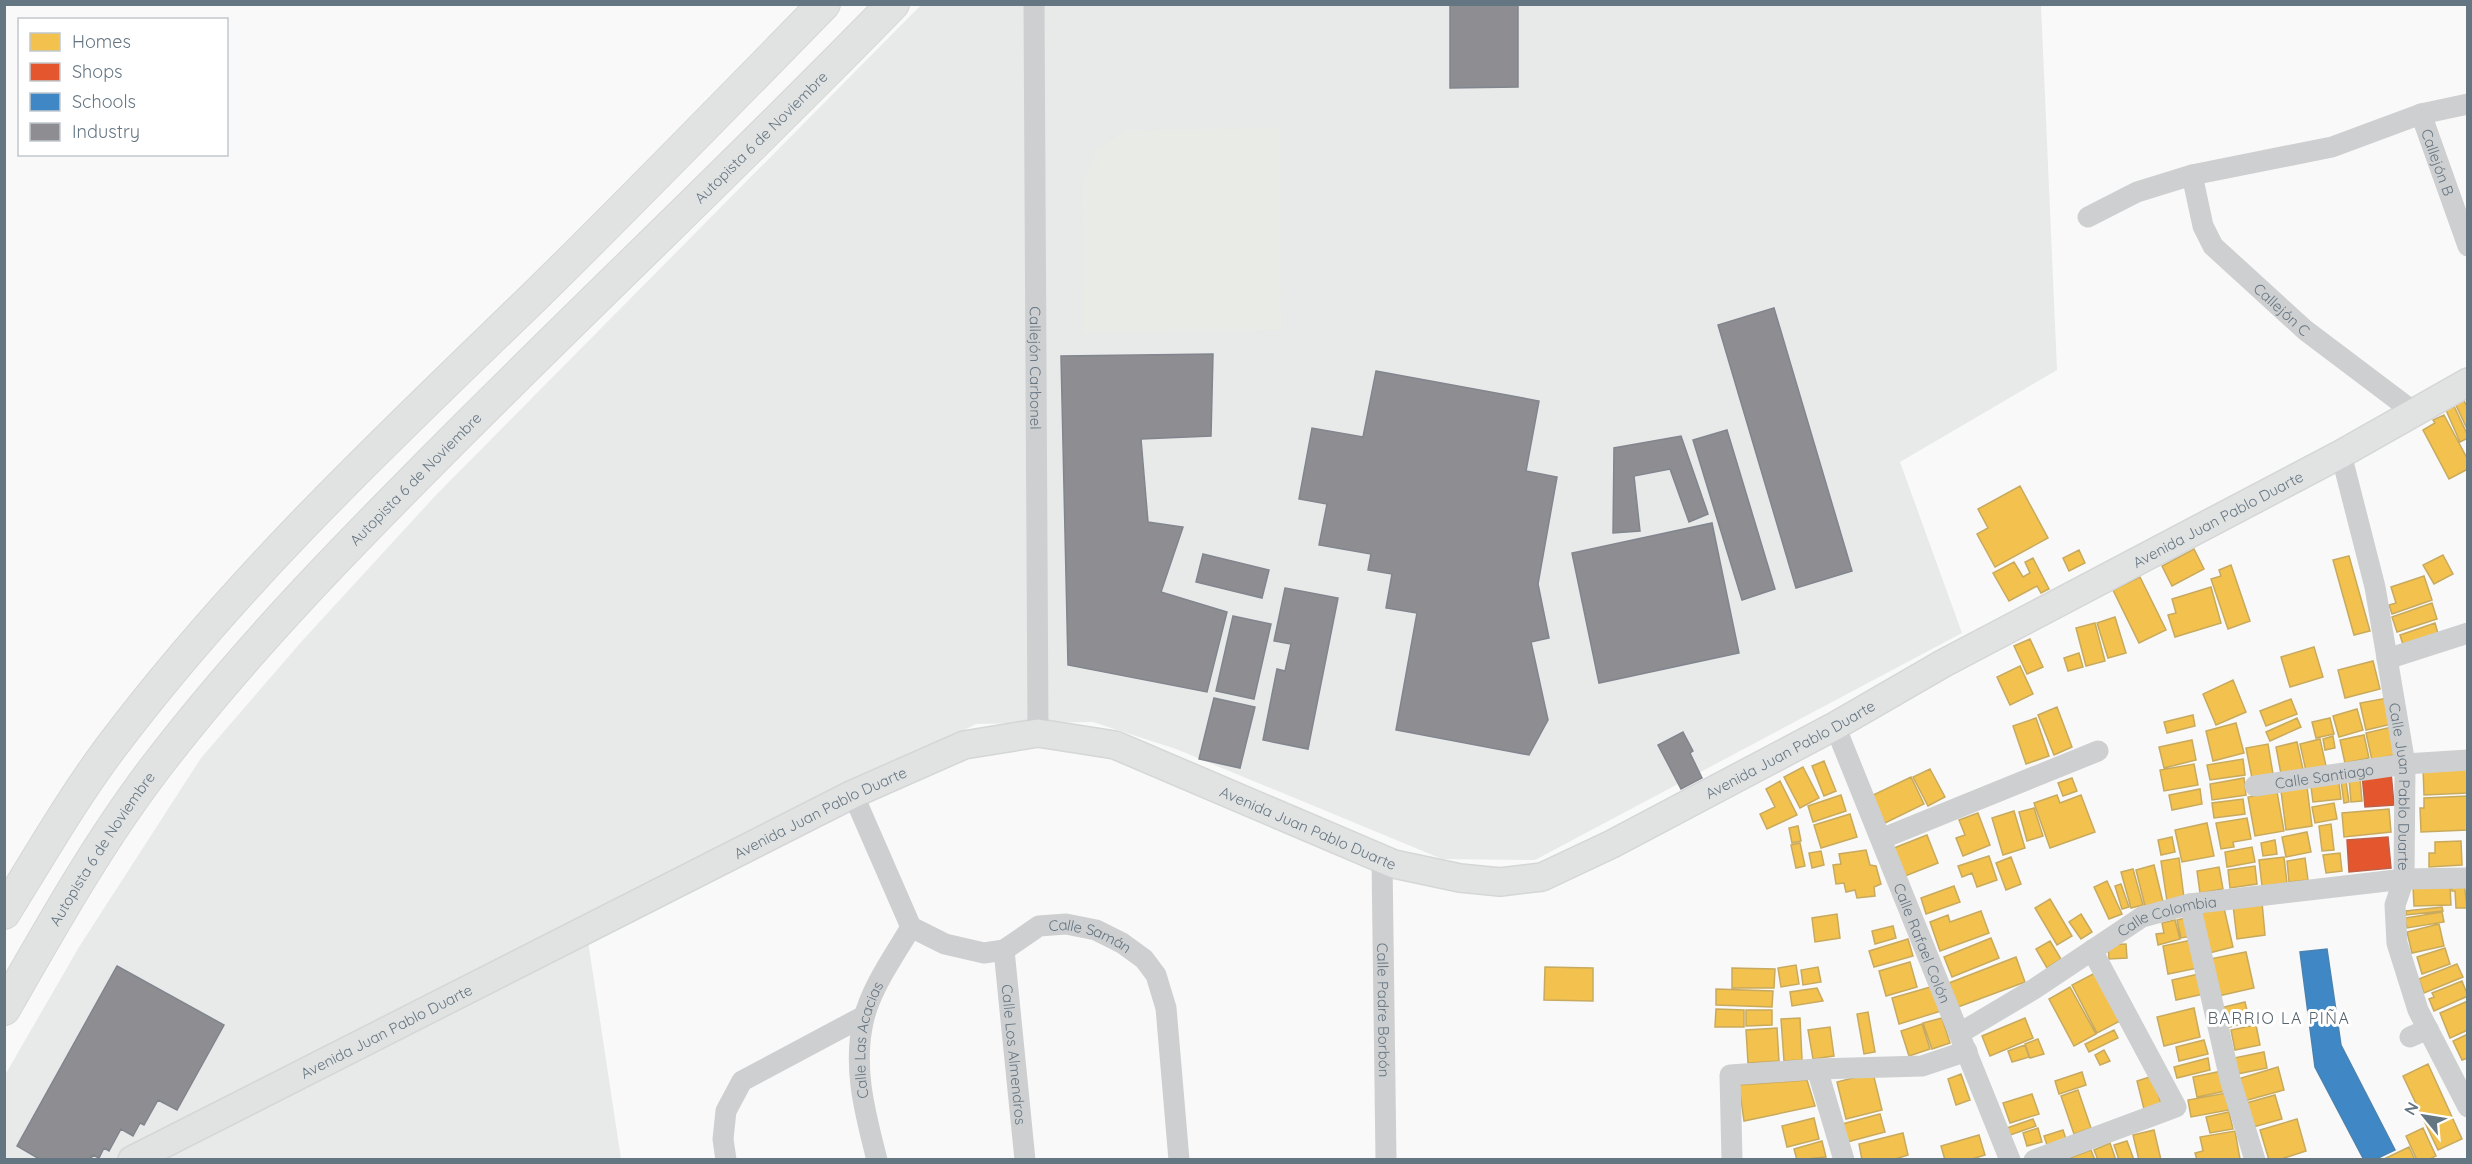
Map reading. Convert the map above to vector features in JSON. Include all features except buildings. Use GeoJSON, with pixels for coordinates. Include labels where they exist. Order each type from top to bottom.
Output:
{"type":"FeatureCollection","features":[{"type":"Feature","properties":{"kind":"highway"},"geometry":{"type":"LineString","coordinates":[[4,913],[60,823],[110,749],[171,670],[241,588],[333,491],[607,226],[824,4]]}},
{"type":"Feature","properties":{"kind":"highway","name":"Autopista 6 de Noviembre"},"geometry":{"type":"LineString","coordinates":[[4,1009],[89,865],[153,770],[213,696],[295,602],[504,389],[811,88],[893,4]]}},
{"type":"Feature","properties":{"kind":"main road","name":"Avenida Juan Pablo Duarte"},"geometry":{"type":"LineString","coordinates":[[132,1160],[853,794],[964,744],[1038,733],[1115,745],[1382,860],[1460,878],[1500,882],[1542,877],[1622,838],[1835,726],[1944,663],[2341,454],[2468,382]]}},
{"type":"Feature","properties":{"kind":"street","name":"Callejón Carbonel"},"geometry":{"type":"LineString","coordinates":[[1034,4],[1038,733]]}},
{"type":"Feature","properties":{"kind":"street"},"geometry":{"type":"LineString","coordinates":[[2088,217],[2137,192],[2192,176],[2332,147],[2421,114],[2468,104]]}},
{"type":"Feature","properties":{"kind":"street","name":"Callejón B"},"geometry":{"type":"LineString","coordinates":[[2421,114],[2468,246]]}},
{"type":"Feature","properties":{"kind":"street","name":"Callejón C"},"geometry":{"type":"LineString","coordinates":[[2192,176],[2203,226],[2213,246],[2306,330],[2415,413]]}},
{"type":"Feature","properties":{"kind":"street","name":"Calle Juan Pablo Duarte"},"geometry":{"type":"LineString","coordinates":[[2341,454],[2375,587],[2405,764],[2404,879],[2395,905],[2397,943],[2418,1010],[2419,1033],[2468,1107]]}},
{"type":"Feature","properties":{"kind":"street"},"geometry":{"type":"LineString","coordinates":[[2387,659],[2468,633]]}},
{"type":"Feature","properties":{"kind":"street","name":"Calle Rafael Colón"},"geometry":{"type":"LineString","coordinates":[[1835,726],[2010,1160]]}},
{"type":"Feature","properties":{"kind":"street"},"geometry":{"type":"LineString","coordinates":[[1881,839],[2098,751]]}},
{"type":"Feature","properties":{"kind":"street","name":"Calle Santiago"},"geometry":{"type":"LineString","coordinates":[[2255,786],[2405,764],[2468,760]]}},
{"type":"Feature","properties":{"kind":"street"},"geometry":{"type":"LineString","coordinates":[[853,794],[911,927],[955,946],[984,953],[1004,950]]}},
{"type":"Feature","properties":{"kind":"street","name":"Calle Padre Borbón"},"geometry":{"type":"LineString","coordinates":[[1382,860],[1386,1160]]}},
{"type":"Feature","properties":{"kind":"street","name":"Calle Colombia"},"geometry":{"type":"LineString","coordinates":[[1732,1160],[1730,1075],[1817,1069],[1922,1066],[1963,1042],[2034,989],[2142,917],[2190,904],[2404,879],[2468,878]]}},
{"type":"Feature","properties":{"kind":"street"},"geometry":{"type":"LineString","coordinates":[[2190,904],[2230,1079],[2255,1160]]}},
{"type":"Feature","properties":{"kind":"street","name":"Calle Samán"},"geometry":{"type":"LineString","coordinates":[[1004,950],[1039,926],[1066,924],[1096,930],[1122,943],[1144,959],[1156,975],[1166,1008],[1179,1160]]}},
{"type":"Feature","properties":{"kind":"street","name":"Calle Las Acacias"},"geometry":{"type":"LineString","coordinates":[[877,1160],[862,1101],[859,1045],[864,1016],[911,927]]}},
{"type":"Feature","properties":{"kind":"street","name":"Calle Los Almendros"},"geometry":{"type":"LineString","coordinates":[[1004,950],[1025,1160]]}},
{"type":"Feature","properties":{"kind":"street"},"geometry":{"type":"LineString","coordinates":[[2034,1160],[2176,1107],[2092,950]]}},
{"type":"Feature","properties":{"kind":"street"},"geometry":{"type":"LineString","coordinates":[[726,1160],[723,1139],[726,1111],[742,1081],[864,1016]]}},
{"type":"Feature","properties":{"kind":"street"},"geometry":{"type":"LineString","coordinates":[[1817,1069],[1844,1160]]}},
{"type":"Feature","properties":{"kind":"shaded area"},"geometry":{"type":"Polygon","coordinates":[[[921,5],[2041,5],[2057,370],[1900,462],[1962,633],[1535,860],[1442,859],[1176,749],[1093,722],[976,724],[585,921],[621,1159],[5,1160],[5,1075],[79,947],[201,758],[302,641],[436,495],[921,5]]]}},
{"type":"Feature","properties":{"kind":"shaded area"},"geometry":{"type":"Polygon","coordinates":[[[1280,128],[1281,330],[1083,333],[1082,185],[1096,150],[1126,130],[1280,128]]]}},
{"type":"Feature","properties":{"kind":"district","name":"BARRIO LA PIÑA"},"geometry":{"type":"Point","coordinates":[2279,1018]}}]}
